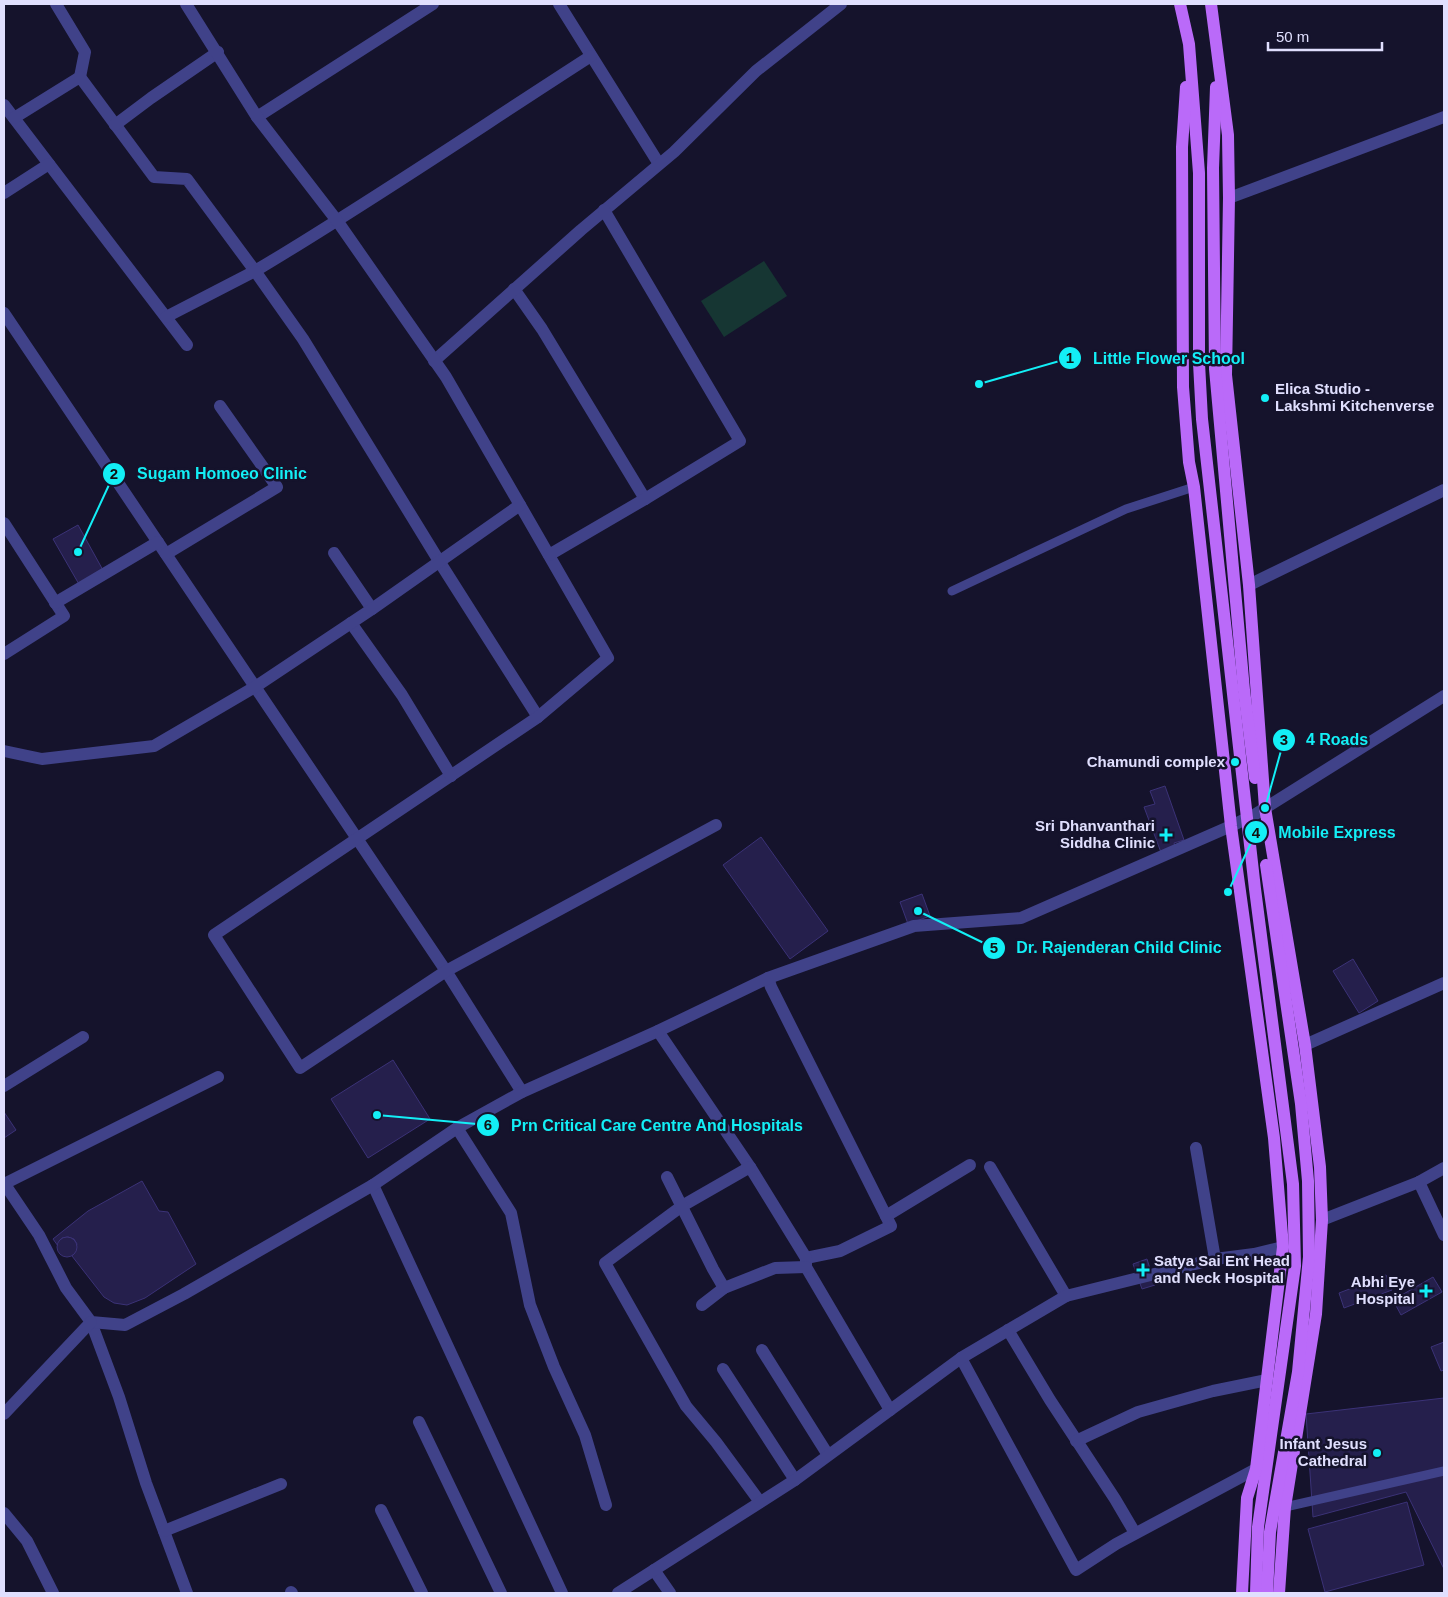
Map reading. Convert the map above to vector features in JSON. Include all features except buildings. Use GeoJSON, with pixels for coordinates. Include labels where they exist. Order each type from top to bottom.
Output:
{"type":"FeatureCollection","features":[{"type":"Feature","properties":{"kind":"main road"},"geometry":{"type":"LineString","coordinates":[[1180,4],[1189,44],[1199,173],[1199,363],[1202,419],[1255,889],[1292,1184],[1294,1266],[1258,1527],[1256,1593]]}},
{"type":"Feature","properties":{"kind":"main road"},"geometry":{"type":"LineString","coordinates":[[1211,4],[1228,135],[1229,198],[1226,376],[1249,585],[1265,808],[1304,1045],[1320,1167],[1322,1220],[1316,1314],[1285,1507],[1279,1593]]}},
{"type":"Feature","properties":{"kind":"main road"},"geometry":{"type":"LineString","coordinates":[[1189,44],[1182,147],[1183,387],[1232,826],[1274,1138],[1283,1247],[1256,1469],[1247,1498],[1242,1593]]}},
{"type":"Feature","properties":{"kind":"main road"},"geometry":{"type":"LineString","coordinates":[[1217,52],[1213,168],[1215,369],[1223,472],[1244,690],[1276,939],[1301,1104],[1308,1181],[1309,1257],[1304,1317],[1298,1372],[1270,1532],[1267,1593]]}},
{"type":"Feature","properties":{"kind":"street"},"geometry":{"type":"LineString","coordinates":[[14,118],[80,77],[85,52],[56,4]]}},
{"type":"Feature","properties":{"kind":"street"},"geometry":{"type":"LineString","coordinates":[[186,4],[218,52],[257,117],[338,222],[446,377],[608,658],[538,717],[358,840],[214,935],[300,1068],[446,971],[716,826]]}},
{"type":"Feature","properties":{"kind":"street"},"geometry":{"type":"LineString","coordinates":[[257,117],[433,4]]}},
{"type":"Feature","properties":{"kind":"street"},"geometry":{"type":"LineString","coordinates":[[559,4],[659,164]]}},
{"type":"Feature","properties":{"kind":"street"},"geometry":{"type":"LineString","coordinates":[[434,361],[604,210],[674,152],[756,71],[841,4]]}},
{"type":"Feature","properties":{"kind":"street"},"geometry":{"type":"LineString","coordinates":[[115,125],[218,52]]}},
{"type":"Feature","properties":{"kind":"street"},"geometry":{"type":"LineString","coordinates":[[166,317],[255,271],[338,222],[591,56]]}},
{"type":"Feature","properties":{"kind":"street"},"geometry":{"type":"LineString","coordinates":[[80,77],[154,177],[187,179],[304,339],[439,561],[538,717]]}},
{"type":"Feature","properties":{"kind":"street"},"geometry":{"type":"LineString","coordinates":[[4,105],[187,345]]}},
{"type":"Feature","properties":{"kind":"street"},"geometry":{"type":"LineString","coordinates":[[1229,198],[1444,117]]}},
{"type":"Feature","properties":{"kind":"street"},"geometry":{"type":"LineString","coordinates":[[4,193],[49,164]]}},
{"type":"Feature","properties":{"kind":"street"},"geometry":{"type":"LineString","coordinates":[[549,555],[740,441],[604,210]]}},
{"type":"Feature","properties":{"kind":"street"},"geometry":{"type":"LineString","coordinates":[[514,289],[542,329],[645,499]]}},
{"type":"Feature","properties":{"kind":"street"},"geometry":{"type":"LineString","coordinates":[[4,312],[446,971],[522,1092]]}},
{"type":"Feature","properties":{"kind":"street"},"geometry":{"type":"LineString","coordinates":[[166,554],[277,487],[220,406]]}},
{"type":"Feature","properties":{"kind":"street"},"geometry":{"type":"LineString","coordinates":[[1249,585],[1444,490]]}},
{"type":"Feature","properties":{"kind":"street"},"geometry":{"type":"LineString","coordinates":[[4,751],[42,759],[154,746],[255,687],[372,609],[520,505]]}},
{"type":"Feature","properties":{"kind":"street"},"geometry":{"type":"LineString","coordinates":[[4,523],[64,616],[4,654]]}},
{"type":"Feature","properties":{"kind":"street"},"geometry":{"type":"LineString","coordinates":[[56,603],[158,542]]}},
{"type":"Feature","properties":{"kind":"street"},"geometry":{"type":"LineString","coordinates":[[334,553],[372,609]]}},
{"type":"Feature","properties":{"kind":"street"},"geometry":{"type":"LineString","coordinates":[[351,623],[402,695],[451,776]]}},
{"type":"Feature","properties":{"kind":"street"},"geometry":{"type":"LineString","coordinates":[[4,1414],[91,1322],[125,1324],[184,1294],[373,1185],[457,1128],[522,1092],[658,1031],[768,978],[914,926],[1022,918],[1232,826],[1265,808],[1444,696]]}},
{"type":"Feature","properties":{"kind":"street"},"geometry":{"type":"LineString","coordinates":[[702,1305],[724,1288],[775,1268],[806,1263],[840,1251],[891,1226],[775,996],[768,978]]}},
{"type":"Feature","properties":{"kind":"street"},"geometry":{"type":"LineString","coordinates":[[1304,1045],[1444,983]]}},
{"type":"Feature","properties":{"kind":"street"},"geometry":{"type":"LineString","coordinates":[[658,1031],[750,1167],[890,1410]]}},
{"type":"Feature","properties":{"kind":"street"},"geometry":{"type":"LineString","coordinates":[[4,1086],[83,1037]]}},
{"type":"Feature","properties":{"kind":"street"},"geometry":{"type":"LineString","coordinates":[[187,1593],[146,1482],[119,1397],[91,1322],[66,1288],[39,1236],[4,1183],[218,1077]]}},
{"type":"Feature","properties":{"kind":"street"},"geometry":{"type":"LineString","coordinates":[[457,1128],[511,1213],[530,1305],[554,1367],[585,1434],[606,1505]]}},
{"type":"Feature","properties":{"kind":"street"},"geometry":{"type":"LineString","coordinates":[[1196,1148],[1215,1259]]}},
{"type":"Feature","properties":{"kind":"street"},"geometry":{"type":"LineString","coordinates":[[886,1216],[970,1165]]}},
{"type":"Feature","properties":{"kind":"street"},"geometry":{"type":"LineString","coordinates":[[750,1167],[682,1206],[605,1263],[686,1406],[716,1442],[760,1502]]}},
{"type":"Feature","properties":{"kind":"street"},"geometry":{"type":"LineString","coordinates":[[990,1167],[1066,1296]]}},
{"type":"Feature","properties":{"kind":"street"},"geometry":{"type":"LineString","coordinates":[[1322,1220],[1419,1182],[1444,1168]]}},
{"type":"Feature","properties":{"kind":"street"},"geometry":{"type":"LineString","coordinates":[[667,1177],[724,1288]]}},
{"type":"Feature","properties":{"kind":"street"},"geometry":{"type":"LineString","coordinates":[[1419,1182],[1444,1234]]}},
{"type":"Feature","properties":{"kind":"street"},"geometry":{"type":"LineString","coordinates":[[373,1185],[562,1593]]}},
{"type":"Feature","properties":{"kind":"street"},"geometry":{"type":"LineString","coordinates":[[618,1593],[795,1480],[961,1358],[1066,1296],[1215,1259],[1254,1254],[1283,1247]]}},
{"type":"Feature","properties":{"kind":"street"},"geometry":{"type":"LineString","coordinates":[[1008,1330],[1050,1400],[1135,1533]]}},
{"type":"Feature","properties":{"kind":"street"},"geometry":{"type":"LineString","coordinates":[[762,1350],[828,1456]]}},
{"type":"Feature","properties":{"kind":"street"},"geometry":{"type":"LineString","coordinates":[[961,1358],[1076,1570],[1135,1533],[1256,1469]]}},
{"type":"Feature","properties":{"kind":"street"},"geometry":{"type":"LineString","coordinates":[[723,1370],[795,1480]]}},
{"type":"Feature","properties":{"kind":"street"},"geometry":{"type":"LineString","coordinates":[[1076,1441],[1138,1412],[1213,1391],[1267,1380]]}},
{"type":"Feature","properties":{"kind":"street"},"geometry":{"type":"LineString","coordinates":[[419,1422],[501,1593]]}},
{"type":"Feature","properties":{"kind":"street"},"geometry":{"type":"LineString","coordinates":[[164,1531],[281,1484]]}},
{"type":"Feature","properties":{"kind":"street"},"geometry":{"type":"LineString","coordinates":[[381,1510],[422,1593]]}},
{"type":"Feature","properties":{"kind":"street"},"geometry":{"type":"LineString","coordinates":[[4,1513],[27,1541],[53,1593]]}},
{"type":"Feature","properties":{"kind":"street"},"geometry":{"type":"LineString","coordinates":[[654,1570],[670,1593]]}},
{"type":"Feature","properties":{"kind":"lane"},"geometry":{"type":"LineString","coordinates":[[952,591],[1126,509],[1194,487]]}},
{"type":"Feature","properties":{"kind":"lane"},"geometry":{"type":"LineString","coordinates":[[1285,1507],[1444,1471]]}},
{"type":"Feature","properties":{"kind":"green space"},"geometry":{"type":"Polygon","coordinates":[[[764,261],[787,296],[724,337],[701,301],[764,261]]]}},
{"type":"Feature","properties":{"kind":"place","name":"Little Flower School"},"geometry":{"type":"Point","coordinates":[979,384]}},
{"type":"Feature","properties":{"kind":"place","name":"Elica Studio - Lakshmi Kitchenverse"},"geometry":{"type":"Point","coordinates":[1265,398]}},
{"type":"Feature","properties":{"kind":"place","name":"Sugam Homoeo Clinic"},"geometry":{"type":"Point","coordinates":[78,552]}},
{"type":"Feature","properties":{"kind":"place","name":"Chamundi complex"},"geometry":{"type":"Point","coordinates":[1235,762]}},
{"type":"Feature","properties":{"kind":"place","name":"4 Roads"},"geometry":{"type":"Point","coordinates":[1265,808]}},
{"type":"Feature","properties":{"kind":"place","name":"Sri Dhanvanthari Siddha Clinic"},"geometry":{"type":"Point","coordinates":[1166,835]}},
{"type":"Feature","properties":{"kind":"place","name":"Mobile Express"},"geometry":{"type":"Point","coordinates":[1228,892]}},
{"type":"Feature","properties":{"kind":"place","name":"Dr. Rajenderan Child Clinic"},"geometry":{"type":"Point","coordinates":[918,911]}},
{"type":"Feature","properties":{"kind":"place","name":"Prn Critical Care Centre And Hospitals"},"geometry":{"type":"Point","coordinates":[377,1115]}},
{"type":"Feature","properties":{"kind":"place","name":"Satya Sai Ent Head and Neck Hospital"},"geometry":{"type":"Point","coordinates":[1143,1270]}},
{"type":"Feature","properties":{"kind":"place","name":"Abhi Eye Hospital"},"geometry":{"type":"Point","coordinates":[1426,1291]}},
{"type":"Feature","properties":{"kind":"place","name":"Infant Jesus Cathedral"},"geometry":{"type":"Point","coordinates":[1377,1453]}}]}
